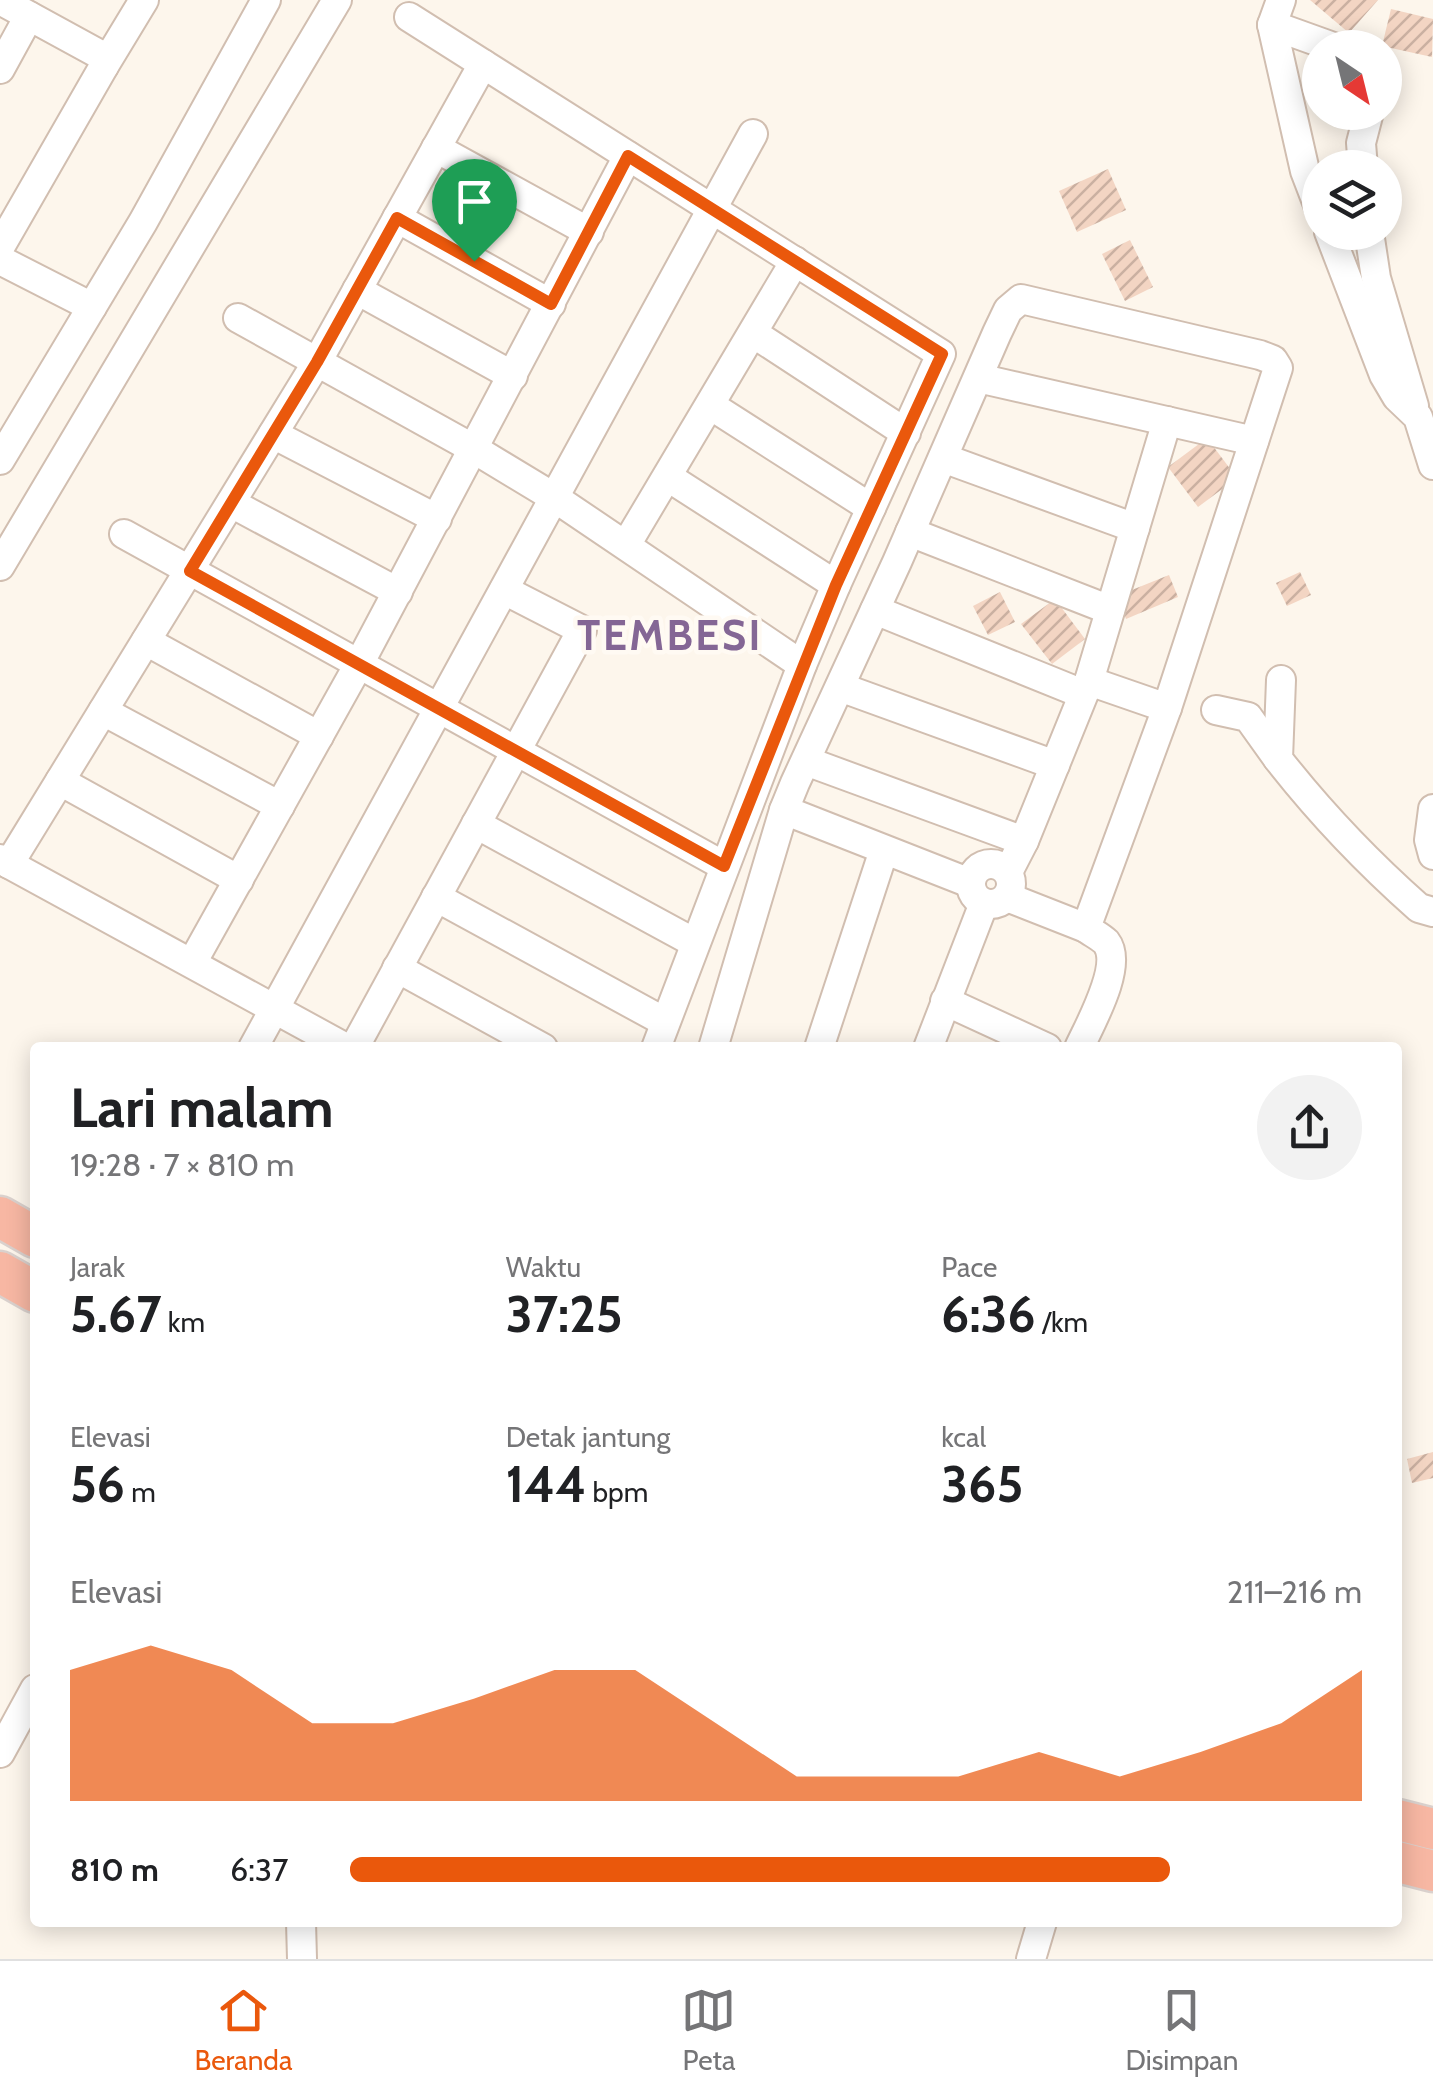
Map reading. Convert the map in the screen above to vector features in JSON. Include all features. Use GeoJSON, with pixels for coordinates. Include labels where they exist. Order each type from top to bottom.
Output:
{"type":"FeatureCollection","features":[{"type":"Feature","properties":{"kind":"highway"},"geometry":{"type":"LineString","coordinates":[[0,1217],[30,1234]]}},
{"type":"Feature","properties":{"kind":"highway"},"geometry":{"type":"LineString","coordinates":[[0,1272],[30,1289]]}},
{"type":"Feature","properties":{"kind":"highway"},"geometry":{"type":"LineString","coordinates":[[1402,1821],[1433,1829]]}},
{"type":"Feature","properties":{"kind":"highway"},"geometry":{"type":"LineString","coordinates":[[1402,1863],[1433,1871]]}},
{"type":"Feature","properties":{"kind":"street"},"geometry":{"type":"LineString","coordinates":[[0,247],[144,0]]}},
{"type":"Feature","properties":{"kind":"street"},"geometry":{"type":"LineString","coordinates":[[0,460],[143,222],[266,0]]}},
{"type":"Feature","properties":{"kind":"street"},"geometry":{"type":"LineString","coordinates":[[0,566],[337,0]]}},
{"type":"Feature","properties":{"kind":"street"},"geometry":{"type":"LineString","coordinates":[[0,69],[9,9],[97,53],[104,66]]}},
{"type":"Feature","properties":{"kind":"street"},"geometry":{"type":"LineString","coordinates":[[1277,12],[1306,30]]}},
{"type":"Feature","properties":{"kind":"street"},"geometry":{"type":"LineString","coordinates":[[1277,12],[1302,155]]}},
{"type":"Feature","properties":{"kind":"street"},"geometry":{"type":"LineString","coordinates":[[410,17],[942,354],[802,665],[661,1035],[436,898]]}},
{"type":"Feature","properties":{"kind":"street"},"geometry":{"type":"LineString","coordinates":[[335,1042],[4,862],[60,780],[317,362],[483,64]]}},
{"type":"Feature","properties":{"kind":"street"},"geometry":{"type":"LineString","coordinates":[[257,1042],[753,134]]}},
{"type":"Feature","properties":{"kind":"street"},"geometry":{"type":"LineString","coordinates":[[436,148],[589,232]]}},
{"type":"Feature","properties":{"kind":"street"},"geometry":{"type":"LineString","coordinates":[[192,963],[398,592],[628,156]]}},
{"type":"Feature","properties":{"kind":"street"},"geometry":{"type":"LineString","coordinates":[[397,218],[551,304]]}},
{"type":"Feature","properties":{"kind":"street"},"geometry":{"type":"LineString","coordinates":[[1336,250],[1384,375],[1397,398],[1418,417]]}},
{"type":"Feature","properties":{"kind":"street"},"geometry":{"type":"LineString","coordinates":[[1372,250],[1376,278],[1433,465]]}},
{"type":"Feature","properties":{"kind":"street"},"geometry":{"type":"LineString","coordinates":[[0,260],[92,307]]}},
{"type":"Feature","properties":{"kind":"street"},"geometry":{"type":"LineString","coordinates":[[626,545],[795,261]]}},
{"type":"Feature","properties":{"kind":"street"},"geometry":{"type":"LineString","coordinates":[[357,290],[513,376]]}},
{"type":"Feature","properties":{"kind":"street"},"geometry":{"type":"LineString","coordinates":[[715,1042],[784,810],[1008,310],[1021,299],[1272,360],[1278,368],[1166,708],[1086,928]]}},
{"type":"Feature","properties":{"kind":"street"},"geometry":{"type":"LineString","coordinates":[[238,318],[555,498],[802,665]]}},
{"type":"Feature","properties":{"kind":"street"},"geometry":{"type":"LineString","coordinates":[[753,333],[906,432]]}},
{"type":"Feature","properties":{"kind":"street"},"geometry":{"type":"LineString","coordinates":[[978,378],[1254,441]]}},
{"type":"Feature","properties":{"kind":"street"},"geometry":{"type":"LineString","coordinates":[[710,406],[871,508]]}},
{"type":"Feature","properties":{"kind":"street"},"geometry":{"type":"LineString","coordinates":[[930,1042],[992,889],[1024,842],[1086,688],[1167,421]]}},
{"type":"Feature","properties":{"kind":"street"},"geometry":{"type":"LineString","coordinates":[[273,434],[437,519]]}},
{"type":"Feature","properties":{"kind":"street"},"geometry":{"type":"LineString","coordinates":[[943,458],[1135,528]]}},
{"type":"Feature","properties":{"kind":"street"},"geometry":{"type":"LineString","coordinates":[[668,476],[836,585]]}},
{"type":"Feature","properties":{"kind":"street"},"geometry":{"type":"LineString","coordinates":[[231,503],[398,592]]}},
{"type":"Feature","properties":{"kind":"street"},"geometry":{"type":"LineString","coordinates":[[910,532],[1110,610]]}},
{"type":"Feature","properties":{"kind":"street"},"geometry":{"type":"LineString","coordinates":[[124,534],[724,866]]}},
{"type":"Feature","properties":{"kind":"street"},"geometry":{"type":"LineString","coordinates":[[357,1042],[582,630],[504,590]]}},
{"type":"Feature","properties":{"kind":"street"},"geometry":{"type":"LineString","coordinates":[[875,610],[1086,688],[1166,708]]}},
{"type":"Feature","properties":{"kind":"street"},"geometry":{"type":"LineString","coordinates":[[146,641],[319,736]]}},
{"type":"Feature","properties":{"kind":"street"},"geometry":{"type":"LineString","coordinates":[[1278,758],[1281,680]]}},
{"type":"Feature","properties":{"kind":"street"},"geometry":{"type":"LineString","coordinates":[[840,686],[1055,765]]}},
{"type":"Feature","properties":{"kind":"street"},"geometry":{"type":"LineString","coordinates":[[1216,710],[1248,717],[1310,800],[1346,840],[1419,908],[1433,912]]}},
{"type":"Feature","properties":{"kind":"street"},"geometry":{"type":"LineString","coordinates":[[103,711],[280,806]]}},
{"type":"Feature","properties":{"kind":"street"},"geometry":{"type":"LineString","coordinates":[[806,760],[1024,842]]}},
{"type":"Feature","properties":{"kind":"street"},"geometry":{"type":"LineString","coordinates":[[60,780],[239,880]]}},
{"type":"Feature","properties":{"kind":"street"},"geometry":{"type":"LineString","coordinates":[[1433,809],[1429,840],[1433,856]]}},
{"type":"Feature","properties":{"kind":"street"},"geometry":{"type":"LineString","coordinates":[[784,810],[992,889],[1086,928],[1106,942],[1112,958],[1108,982],[1082,1042]]}},
{"type":"Feature","properties":{"kind":"street"},"geometry":{"type":"LineString","coordinates":[[476,824],[695,943]]}},
{"type":"Feature","properties":{"kind":"street"},"geometry":{"type":"LineString","coordinates":[[821,1042],[884,850]]}},
{"type":"Feature","properties":{"kind":"street"},"geometry":{"type":"LineString","coordinates":[[398,968],[532,1042]]}},
{"type":"Feature","properties":{"kind":"street"},"geometry":{"type":"LineString","coordinates":[[946,1001],[1034,1042]]}},
{"type":"Feature","properties":{"kind":"street"},"geometry":{"type":"LineString","coordinates":[[0,1753],[30,1698]]}},
{"type":"Feature","properties":{"kind":"street"},"geometry":{"type":"LineString","coordinates":[[302,1927],[302,1959]]}},
{"type":"Feature","properties":{"kind":"street"},"geometry":{"type":"LineString","coordinates":[[1031,1959],[1041,1927]]}},
{"type":"Feature","properties":{"kind":"building"},"geometry":{"type":"Polygon","coordinates":[[[1310,0],[1378,0],[1352,30],[1345,30],[1310,0]]]}},
{"type":"Feature","properties":{"kind":"building"},"geometry":{"type":"Polygon","coordinates":[[[1391,9],[1433,19],[1432,57],[1402,50],[1402,30],[1386,30],[1391,9]]]}},
{"type":"Feature","properties":{"kind":"building"},"geometry":{"type":"Polygon","coordinates":[[[1108,169],[1126,210],[1077,232],[1059,191],[1108,169]]]}},
{"type":"Feature","properties":{"kind":"building"},"geometry":{"type":"Polygon","coordinates":[[[1130,240],[1153,287],[1125,301],[1102,254],[1130,240]]]}},
{"type":"Feature","properties":{"kind":"building"},"geometry":{"type":"Polygon","coordinates":[[[1207,438],[1237,478],[1198,507],[1168,467],[1207,438]]]}},
{"type":"Feature","properties":{"kind":"building"},"geometry":{"type":"Polygon","coordinates":[[[1300,572],[1311,595],[1287,606],[1276,583],[1300,572]]]}},
{"type":"Feature","properties":{"kind":"building"},"geometry":{"type":"Polygon","coordinates":[[[1169,575],[1178,597],[1126,619],[1117,596],[1169,575]]]}},
{"type":"Feature","properties":{"kind":"building"},"geometry":{"type":"Polygon","coordinates":[[[1000,592],[1015,622],[988,635],[973,606],[1000,592]]]}},
{"type":"Feature","properties":{"kind":"building"},"geometry":{"type":"Polygon","coordinates":[[[1055,599],[1085,639],[1052,664],[1021,624],[1055,599]]]}},
{"type":"Feature","properties":{"kind":"building"},"geometry":{"type":"Polygon","coordinates":[[[1433,1452],[1433,1478],[1412,1483],[1407,1459],[1433,1452]]]}},
{"type":"Feature","properties":{"kind":"district","name":"TEMBESI"},"geometry":{"type":"Point","coordinates":[670,635]}},
{"type":"Feature","properties":{"kind":"route"},"geometry":{"type":"LineString","coordinates":[[628,156],[942,354],[836,585],[724,866],[190,571],[317,362],[397,218],[474,261],[551,304],[628,156]]}}]}
